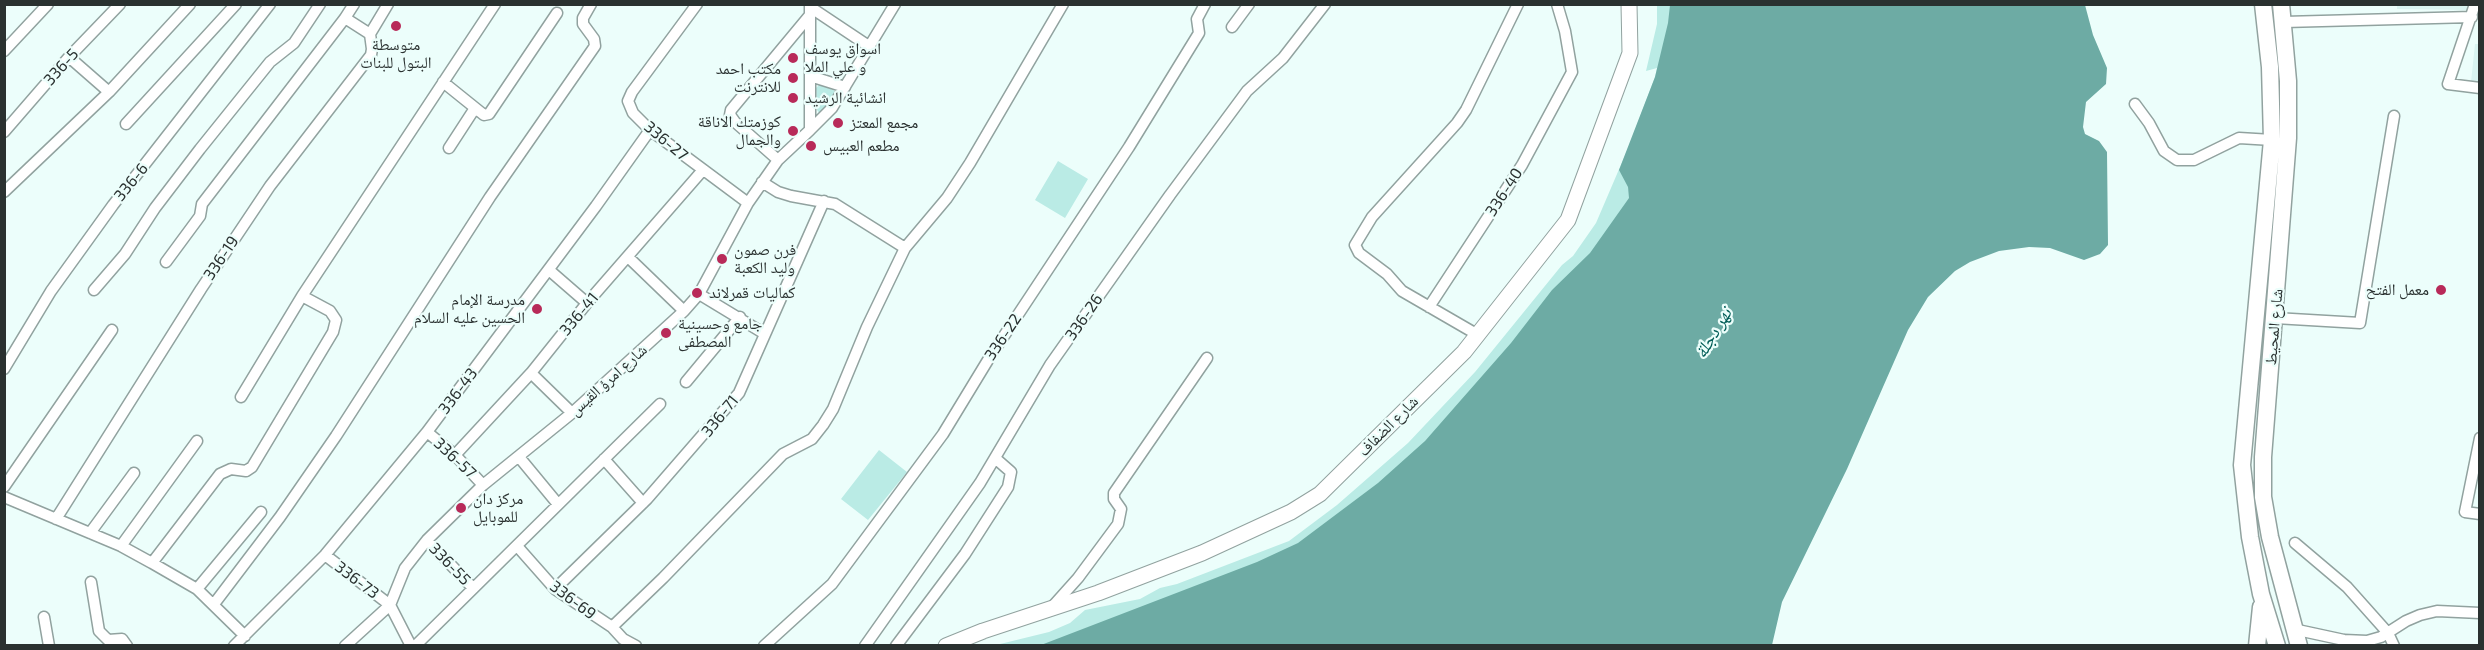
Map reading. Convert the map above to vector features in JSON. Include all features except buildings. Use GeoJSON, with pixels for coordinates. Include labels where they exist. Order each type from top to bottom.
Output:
{"type":"FeatureCollection","features":[{"type":"Feature","properties":{"kind":"main road","name":"شارع المحيط"},"geometry":{"type":"LineString","coordinates":[[2263,4],[2270,67],[2272,140],[2242,465],[2250,537],[2261,594],[2284,638]]}},
{"type":"Feature","properties":{"kind":"main road","name":"شارع المحيط"},"geometry":{"type":"LineString","coordinates":[[2281,4],[2288,81],[2288,138],[2262,457],[2263,497],[2284,638]]}},
{"type":"Feature","properties":{"kind":"main road"},"geometry":{"type":"LineString","coordinates":[[2257,645],[2261,594]]}},
{"type":"Feature","properties":{"kind":"street"},"geometry":{"type":"LineString","coordinates":[[4,51],[48,4]]}},
{"type":"Feature","properties":{"kind":"street","name":"336-5"},"geometry":{"type":"LineString","coordinates":[[4,132],[69,57],[120,4]]}},
{"type":"Feature","properties":{"kind":"street"},"geometry":{"type":"LineString","coordinates":[[4,192],[109,92],[190,4]]}},
{"type":"Feature","properties":{"kind":"street"},"geometry":{"type":"LineString","coordinates":[[126,124],[236,4]]}},
{"type":"Feature","properties":{"kind":"street","name":"336-6"},"geometry":{"type":"LineString","coordinates":[[4,369],[51,291],[113,205],[270,4]]}},
{"type":"Feature","properties":{"kind":"street"},"geometry":{"type":"LineString","coordinates":[[94,290],[125,254],[155,208],[200,149],[270,62],[294,42],[320,4]]}},
{"type":"Feature","properties":{"kind":"street"},"geometry":{"type":"LineString","coordinates":[[166,262],[200,216],[202,204],[354,4]]}},
{"type":"Feature","properties":{"kind":"street","name":"336-19"},"geometry":{"type":"LineString","coordinates":[[56,519],[201,289],[263,196],[370,55],[372,49],[370,34],[388,4]]}},
{"type":"Feature","properties":{"kind":"street"},"geometry":{"type":"LineString","coordinates":[[241,397],[302,296],[495,4]]}},
{"type":"Feature","properties":{"kind":"street"},"geometry":{"type":"LineString","coordinates":[[214,604],[280,517],[336,436],[490,197],[595,46],[594,39],[583,24],[583,18],[591,4]]}},
{"type":"Feature","properties":{"kind":"street","name":"336-27"},"geometry":{"type":"LineString","coordinates":[[697,4],[632,92],[628,101],[633,113],[650,130],[702,171],[748,203]]}},
{"type":"Feature","properties":{"kind":"street","name":"شارع امرؤ القيس"},"geometry":{"type":"LineString","coordinates":[[345,645],[390,605],[405,568],[427,540],[483,484],[572,413],[684,311],[699,294],[748,203],[762,182],[777,160],[832,108],[895,4]]}},
{"type":"Feature","properties":{"kind":"street"},"geometry":{"type":"LineString","coordinates":[[612,627],[663,578],[783,454],[812,439],[823,425],[833,410],[867,327],[905,248],[947,198],[970,163],[1063,4]]}},
{"type":"Feature","properties":{"kind":"street","name":"336-22"},"geometry":{"type":"LineString","coordinates":[[764,645],[832,584],[942,434],[988,360],[1129,147],[1199,33],[1197,19],[1205,4]]}},
{"type":"Feature","properties":{"kind":"street"},"geometry":{"type":"LineString","coordinates":[[1232,27],[1250,4]]}},
{"type":"Feature","properties":{"kind":"street","name":"336-26"},"geometry":{"type":"LineString","coordinates":[[865,645],[980,483],[1050,365],[1170,195],[1247,92],[1283,58],[1325,4]]}},
{"type":"Feature","properties":{"kind":"street"},"geometry":{"type":"LineString","coordinates":[[1478,335],[1402,291],[1387,274],[1359,253],[1355,242],[1372,217],[1462,116],[1518,4]]}},
{"type":"Feature","properties":{"kind":"street","name":"336-40"},"geometry":{"type":"LineString","coordinates":[[1429,308],[1522,165],[1572,72],[1565,31],[1557,4]]}},
{"type":"Feature","properties":{"kind":"street","name":"شارع الضفاف"},"geometry":{"type":"LineString","coordinates":[[946,645],[1049,610],[1202,553],[1270,522],[1320,494],[1456,361],[1572,214],[1630,53],[1629,4]]}},
{"type":"Feature","properties":{"kind":"street"},"geometry":{"type":"LineString","coordinates":[[2475,4],[2448,84],[2480,88]]}},
{"type":"Feature","properties":{"kind":"street"},"geometry":{"type":"LineString","coordinates":[[810,9],[870,47]]}},
{"type":"Feature","properties":{"kind":"street"},"geometry":{"type":"LineString","coordinates":[[810,9],[810,130]]}},
{"type":"Feature","properties":{"kind":"street"},"geometry":{"type":"LineString","coordinates":[[777,160],[730,115],[731,110],[810,9]]}},
{"type":"Feature","properties":{"kind":"street"},"geometry":{"type":"LineString","coordinates":[[443,82],[484,115],[489,114],[557,13]]}},
{"type":"Feature","properties":{"kind":"street"},"geometry":{"type":"LineString","coordinates":[[2284,22],[2472,17]]}},
{"type":"Feature","properties":{"kind":"street"},"geometry":{"type":"LineString","coordinates":[[345,18],[370,34]]}},
{"type":"Feature","properties":{"kind":"street"},"geometry":{"type":"LineString","coordinates":[[69,57],[109,92]]}},
{"type":"Feature","properties":{"kind":"street"},"geometry":{"type":"LineString","coordinates":[[810,76],[845,87]]}},
{"type":"Feature","properties":{"kind":"street"},"geometry":{"type":"LineString","coordinates":[[2135,104],[2149,123],[2164,151],[2177,160],[2194,160],[2239,138],[2272,140]]}},
{"type":"Feature","properties":{"kind":"street"},"geometry":{"type":"LineString","coordinates":[[449,148],[475,108]]}},
{"type":"Feature","properties":{"kind":"street"},"geometry":{"type":"LineString","coordinates":[[2275,318],[2360,323],[2394,116]]}},
{"type":"Feature","properties":{"kind":"street","name":"336-43"},"geometry":{"type":"LineString","coordinates":[[234,645],[325,555],[427,432],[549,270],[650,130]]}},
{"type":"Feature","properties":{"kind":"street","name":"336-41"},"geometry":{"type":"LineString","coordinates":[[455,455],[531,374],[587,303],[702,171]]}},
{"type":"Feature","properties":{"kind":"street"},"geometry":{"type":"LineString","coordinates":[[762,182],[791,196],[835,204],[905,248]]}},
{"type":"Feature","properties":{"kind":"street","name":"336-71"},"geometry":{"type":"LineString","coordinates":[[555,589],[643,503],[740,393],[824,201]]}},
{"type":"Feature","properties":{"kind":"street"},"geometry":{"type":"LineString","coordinates":[[628,257],[684,311]]}},
{"type":"Feature","properties":{"kind":"street"},"geometry":{"type":"LineString","coordinates":[[549,270],[587,303]]}},
{"type":"Feature","properties":{"kind":"street"},"geometry":{"type":"LineString","coordinates":[[699,294],[765,334]]}},
{"type":"Feature","properties":{"kind":"street"},"geometry":{"type":"LineString","coordinates":[[152,563],[220,474],[226,469],[246,471],[252,466],[333,332],[336,320],[330,311],[302,296]]}},
{"type":"Feature","properties":{"kind":"street"},"geometry":{"type":"LineString","coordinates":[[686,382],[740,317]]}},
{"type":"Feature","properties":{"kind":"street"},"geometry":{"type":"LineString","coordinates":[[4,488],[112,330]]}},
{"type":"Feature","properties":{"kind":"street"},"geometry":{"type":"LineString","coordinates":[[1049,610],[1078,578],[1118,524],[1121,509],[1114,499],[1114,493],[1207,358]]}},
{"type":"Feature","properties":{"kind":"street"},"geometry":{"type":"LineString","coordinates":[[531,374],[572,413]]}},
{"type":"Feature","properties":{"kind":"street"},"geometry":{"type":"LineString","coordinates":[[390,605],[413,645],[660,404]]}},
{"type":"Feature","properties":{"kind":"street","name":"336-57"},"geometry":{"type":"LineString","coordinates":[[427,432],[455,455],[483,484]]}},
{"type":"Feature","properties":{"kind":"street"},"geometry":{"type":"LineString","coordinates":[[2480,438],[2465,512],[2480,514]]}},
{"type":"Feature","properties":{"kind":"street"},"geometry":{"type":"LineString","coordinates":[[121,546],[197,441]]}},
{"type":"Feature","properties":{"kind":"street"},"geometry":{"type":"LineString","coordinates":[[519,456],[557,503]]}},
{"type":"Feature","properties":{"kind":"street"},"geometry":{"type":"LineString","coordinates":[[896,645],[965,554],[1008,487],[1011,472],[996,458]]}},
{"type":"Feature","properties":{"kind":"street"},"geometry":{"type":"LineString","coordinates":[[604,459],[643,503]]}},
{"type":"Feature","properties":{"kind":"street"},"geometry":{"type":"LineString","coordinates":[[90,533],[134,474]]}},
{"type":"Feature","properties":{"kind":"street"},"geometry":{"type":"LineString","coordinates":[[4,497],[121,546],[152,563],[197,589],[245,636]]}},
{"type":"Feature","properties":{"kind":"street"},"geometry":{"type":"LineString","coordinates":[[197,589],[261,512]]}},
{"type":"Feature","properties":{"kind":"street","name":"336-55"},"geometry":{"type":"LineString","coordinates":[[427,540],[473,588]]}},
{"type":"Feature","properties":{"kind":"street"},"geometry":{"type":"LineString","coordinates":[[2295,543],[2347,587],[2388,633],[2394,645]]}},
{"type":"Feature","properties":{"kind":"street","name":"336-69"},"geometry":{"type":"LineString","coordinates":[[517,546],[555,589],[612,627],[623,639],[636,645]]}},
{"type":"Feature","properties":{"kind":"street","name":"336-73"},"geometry":{"type":"LineString","coordinates":[[325,555],[390,605]]}},
{"type":"Feature","properties":{"kind":"street"},"geometry":{"type":"LineString","coordinates":[[91,582],[99,631],[108,640],[122,639],[127,645]]}},
{"type":"Feature","properties":{"kind":"street"},"geometry":{"type":"LineString","coordinates":[[2284,638],[2374,640],[2420,615],[2437,611],[2480,612]]}},
{"type":"Feature","properties":{"kind":"street"},"geometry":{"type":"LineString","coordinates":[[44,617],[49,645]]}},
{"type":"Feature","properties":{"kind":"shaded area"},"geometry":{"type":"Polygon","coordinates":[[[2397,4],[2469,5],[2467,10],[2397,9],[2397,4]]]}},
{"type":"Feature","properties":{"kind":"shaded area"},"geometry":{"type":"Polygon","coordinates":[[[1657,5],[1693,5],[1628,187],[1630,194],[1635,198],[1544,319],[1336,533],[1063,645],[992,646],[1049,632],[1070,623],[1085,610],[1140,599],[1160,588],[1177,584],[1289,541],[1337,505],[1408,443],[1475,372],[1562,265],[1573,256],[1596,223],[1655,77],[1657,68],[1646,71],[1657,24],[1657,5]]]}},
{"type":"Feature","properties":{"kind":"shaded area"},"geometry":{"type":"Polygon","coordinates":[[[2475,44],[2479,44],[2479,83],[2471,82],[2475,44]]]}},
{"type":"Feature","properties":{"kind":"shaded area"},"geometry":{"type":"Polygon","coordinates":[[[820,84],[835,91],[824,112],[820,114],[817,110],[816,88],[820,84]]]}},
{"type":"Feature","properties":{"kind":"shaded area"},"geometry":{"type":"Polygon","coordinates":[[[1058,161],[1088,179],[1065,218],[1035,200],[1058,161]]]}},
{"type":"Feature","properties":{"kind":"shaded area"},"geometry":{"type":"Polygon","coordinates":[[[879,450],[907,472],[868,520],[841,499],[879,450]]]}},
{"type":"Feature","properties":{"kind":"water","name":"نهر دجلة"},"geometry":{"type":"Polygon","coordinates":[[[1670,5],[2085,5],[2093,35],[2107,68],[2106,84],[2086,102],[2083,127],[2085,134],[2099,141],[2107,152],[2108,245],[2100,254],[2084,260],[2050,248],[2029,247],[1999,251],[1970,262],[1955,271],[1928,297],[1908,330],[1847,469],[1782,602],[1772,645],[1041,645],[1257,562],[1298,543],[1378,483],[1425,441],[1511,343],[1552,290],[1590,253],[1629,198],[1628,187],[1619,170],[1655,77],[1670,5]]]}},
{"type":"Feature","properties":{"kind":"place","name":"متوسطة البتول للبنات"},"geometry":{"type":"Point","coordinates":[396,26]}},
{"type":"Feature","properties":{"kind":"place","name":"اسواق يوسف و علي الملا"},"geometry":{"type":"Point","coordinates":[793,58]}},
{"type":"Feature","properties":{"kind":"place","name":"مكتب احمد للانترنت"},"geometry":{"type":"Point","coordinates":[793,78]}},
{"type":"Feature","properties":{"kind":"place","name":"انشائية الرشيد"},"geometry":{"type":"Point","coordinates":[793,98]}},
{"type":"Feature","properties":{"kind":"place","name":"مجمع المعتز"},"geometry":{"type":"Point","coordinates":[838,123]}},
{"type":"Feature","properties":{"kind":"place","name":"كوزمتك الاناقة والجمال"},"geometry":{"type":"Point","coordinates":[793,131]}},
{"type":"Feature","properties":{"kind":"place","name":"مطعم العبيس"},"geometry":{"type":"Point","coordinates":[811,146]}},
{"type":"Feature","properties":{"kind":"place","name":"فرن صمون وليد الكعبة"},"geometry":{"type":"Point","coordinates":[722,259]}},
{"type":"Feature","properties":{"kind":"place","name":"معمل الفتح"},"geometry":{"type":"Point","coordinates":[2441,290]}},
{"type":"Feature","properties":{"kind":"place","name":"كماليات قمرلاند"},"geometry":{"type":"Point","coordinates":[697,293]}},
{"type":"Feature","properties":{"kind":"place","name":"مدرسة الإمام الحسين عليه السلام"},"geometry":{"type":"Point","coordinates":[537,309]}},
{"type":"Feature","properties":{"kind":"place","name":"جامع وحسينية المصطفى"},"geometry":{"type":"Point","coordinates":[666,333]}},
{"type":"Feature","properties":{"kind":"place","name":"مركز دان للموبايل"},"geometry":{"type":"Point","coordinates":[461,508]}}]}
